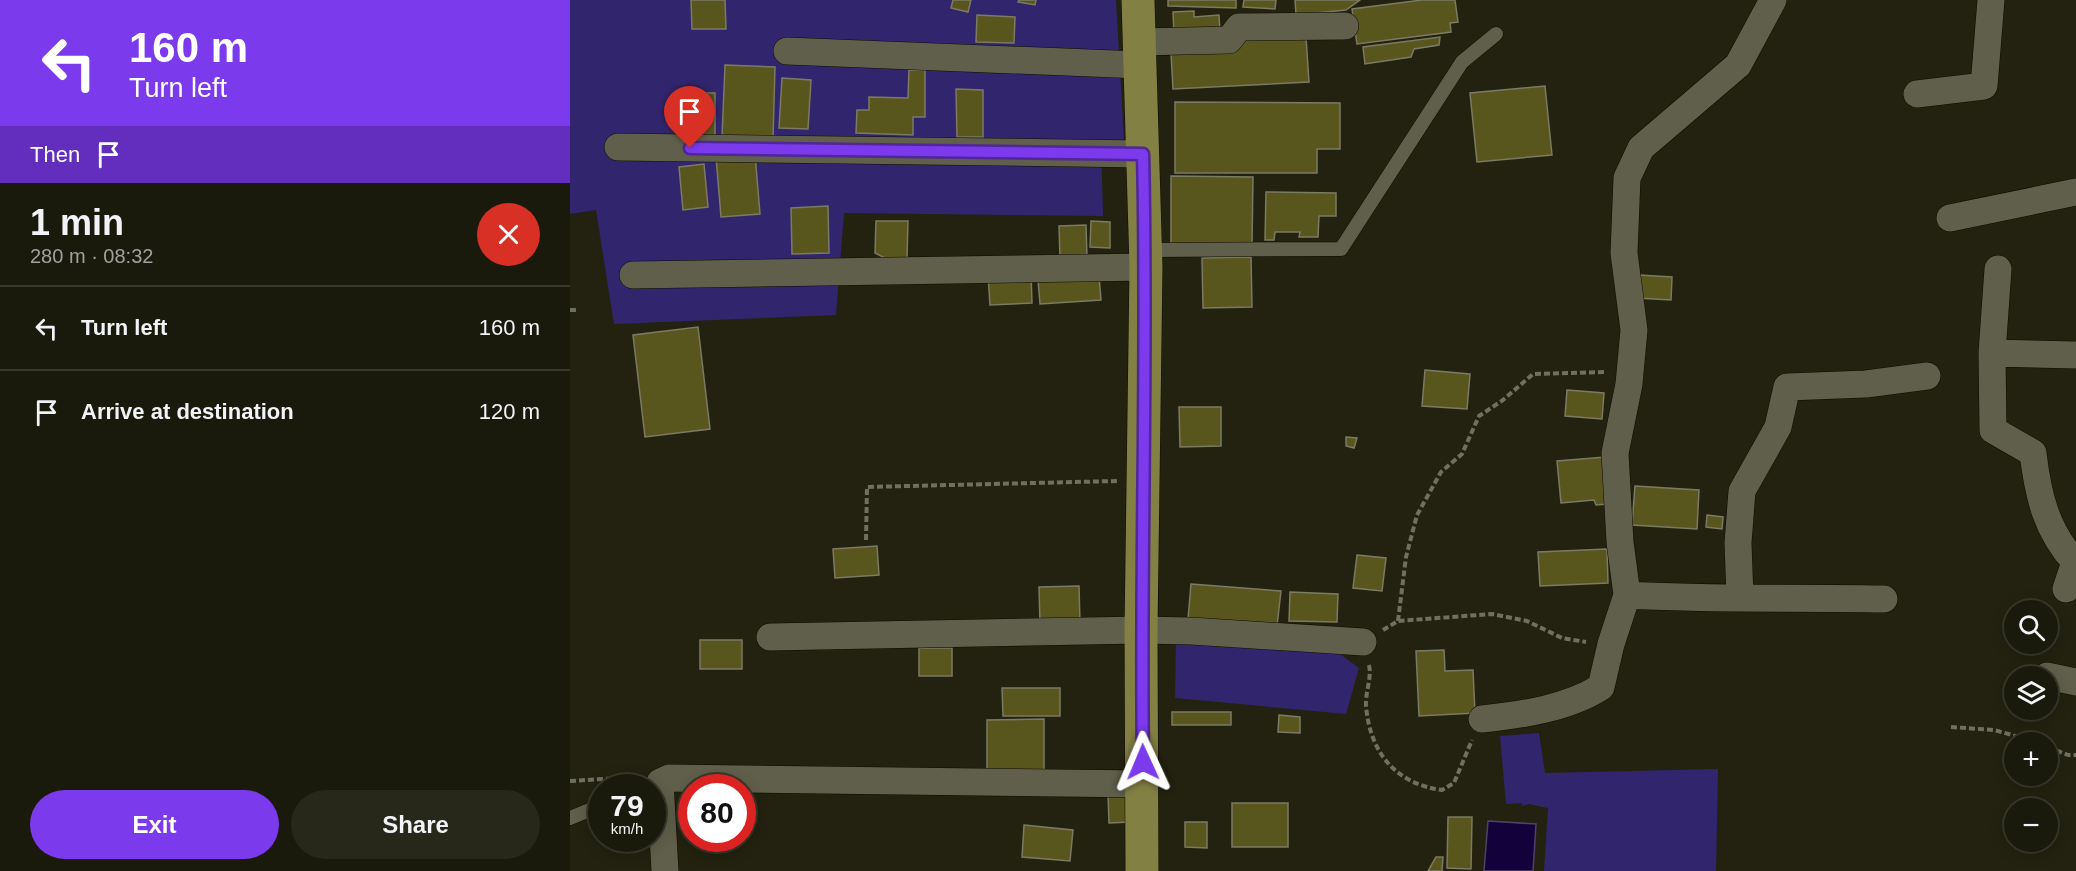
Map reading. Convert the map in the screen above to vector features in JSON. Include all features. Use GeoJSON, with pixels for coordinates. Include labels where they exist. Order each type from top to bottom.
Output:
{"type":"FeatureCollection","features":[{"type":"Feature","properties":{"kind":"highway"},"geometry":{"type":"LineString","coordinates":[[1138,0],[1146,258],[1141,630],[1142,871]]}},
{"type":"Feature","properties":{"kind":"street"},"geometry":{"type":"LineString","coordinates":[[1482,719],[1505,717],[1582,699],[1602,687],[1611,647],[1627,595],[1620,542],[1616,453],[1630,375],[1634,330],[1624,253],[1627,178],[1641,148],[1738,64],[1773,0]]}},
{"type":"Feature","properties":{"kind":"street"},"geometry":{"type":"LineString","coordinates":[[1917,94],[1984,86],[1991,0]]}},
{"type":"Feature","properties":{"kind":"street"},"geometry":{"type":"LineString","coordinates":[[787,51],[1140,54],[1229,40],[1239,27],[1345,26]]}},
{"type":"Feature","properties":{"kind":"street"},"geometry":{"type":"LineString","coordinates":[[618,147],[1143,154]]}},
{"type":"Feature","properties":{"kind":"street"},"geometry":{"type":"LineString","coordinates":[[1950,218],[2076,192]]}},
{"type":"Feature","properties":{"kind":"street"},"geometry":{"type":"LineString","coordinates":[[633,275],[1146,258]]}},
{"type":"Feature","properties":{"kind":"street"},"geometry":{"type":"LineString","coordinates":[[1998,269],[1992,353],[1993,430],[2032,453],[2038,495],[2049,526],[2076,563],[2066,589]]}},
{"type":"Feature","properties":{"kind":"street"},"geometry":{"type":"LineString","coordinates":[[1992,353],[2076,356]]}},
{"type":"Feature","properties":{"kind":"street"},"geometry":{"type":"LineString","coordinates":[[1740,597],[1738,543],[1742,491],[1778,427],[1787,387],[1866,384],[1927,376]]}},
{"type":"Feature","properties":{"kind":"street"},"geometry":{"type":"LineString","coordinates":[[1627,595],[1703,599],[1884,598]]}},
{"type":"Feature","properties":{"kind":"street"},"geometry":{"type":"LineString","coordinates":[[770,637],[1141,630],[1363,642]]}},
{"type":"Feature","properties":{"kind":"street"},"geometry":{"type":"LineString","coordinates":[[2058,678],[2076,682]]}},
{"type":"Feature","properties":{"kind":"street"},"geometry":{"type":"LineString","coordinates":[[666,780],[669,778],[1143,784]]}},
{"type":"Feature","properties":{"kind":"street"},"geometry":{"type":"LineString","coordinates":[[663,852],[665,871]]}},
{"type":"Feature","properties":{"kind":"lane"},"geometry":{"type":"LineString","coordinates":[[1146,258],[1341,249],[1462,62],[1496,34]]}},
{"type":"Feature","properties":{"kind":"lane"},"geometry":{"type":"LineString","coordinates":[[570,818],[588,811]]}},
{"type":"Feature","properties":{"kind":"path"},"geometry":{"type":"LineString","coordinates":[[570,310],[576,310]]}},
{"type":"Feature","properties":{"kind":"path"},"geometry":{"type":"LineString","coordinates":[[1398,621],[1406,557],[1417,514],[1441,472],[1462,454],[1479,416],[1503,400],[1533,374],[1602,371],[1630,375]]}},
{"type":"Feature","properties":{"kind":"path"},"geometry":{"type":"LineString","coordinates":[[866,540],[867,487],[1116,480],[1143,483]]}},
{"type":"Feature","properties":{"kind":"path"},"geometry":{"type":"LineString","coordinates":[[1482,719],[1454,783],[1442,790],[1420,787],[1394,771],[1374,742],[1366,706],[1370,669],[1363,642],[1398,621],[1492,614],[1527,621],[1562,638],[1611,647]]}},
{"type":"Feature","properties":{"kind":"path"},"geometry":{"type":"LineString","coordinates":[[1951,726],[2004,733]]}},
{"type":"Feature","properties":{"kind":"path"},"geometry":{"type":"LineString","coordinates":[[2058,751],[2076,755]]}},
{"type":"Feature","properties":{"kind":"path"},"geometry":{"type":"LineString","coordinates":[[570,781],[588,780]]}},
{"type":"Feature","properties":{"kind":"shaded area"},"geometry":{"type":"Polygon","coordinates":[[[570,0],[1116,0],[1124,141],[1101,143],[1103,216],[844,213],[836,315],[614,324],[596,210],[570,214],[570,0]]]}},
{"type":"Feature","properties":{"kind":"shaded area"},"geometry":{"type":"Polygon","coordinates":[[[1176,639],[1340,654],[1359,668],[1346,714],[1175,698],[1176,639]]]}},
{"type":"Feature","properties":{"kind":"shaded area"},"geometry":{"type":"Polygon","coordinates":[[[1539,733],[1545,773],[1718,769],[1716,871],[1544,871],[1548,808],[1529,804],[1522,806],[1522,803],[1506,804],[1500,736],[1539,733]]]}},
{"type":"Feature","properties":{"kind":"shaded area"},"geometry":{"type":"Polygon","coordinates":[[[1488,821],[1536,824],[1533,871],[1484,871],[1488,821]]]}},
{"type":"Feature","properties":{"kind":"building"},"geometry":{"type":"Polygon","coordinates":[[[691,0],[725,0],[726,29],[692,29],[691,0]]]}},
{"type":"Feature","properties":{"kind":"building"},"geometry":{"type":"Polygon","coordinates":[[[953,0],[971,0],[968,12],[951,8],[953,0]]]}},
{"type":"Feature","properties":{"kind":"building"},"geometry":{"type":"Polygon","coordinates":[[[1019,0],[1036,0],[1035,5],[1018,2],[1019,0]]]}},
{"type":"Feature","properties":{"kind":"building"},"geometry":{"type":"Polygon","coordinates":[[[1168,0],[1236,0],[1236,8],[1168,6],[1168,0]]]}},
{"type":"Feature","properties":{"kind":"building"},"geometry":{"type":"Polygon","coordinates":[[[1244,0],[1276,0],[1275,9],[1243,7],[1244,0]]]}},
{"type":"Feature","properties":{"kind":"building"},"geometry":{"type":"Polygon","coordinates":[[[1295,0],[1360,0],[1346,10],[1296,15],[1295,0]]]}},
{"type":"Feature","properties":{"kind":"building"},"geometry":{"type":"Polygon","coordinates":[[[1422,0],[1455,0],[1458,22],[1450,23],[1451,32],[1357,44],[1352,9],[1422,0]]]}},
{"type":"Feature","properties":{"kind":"building"},"geometry":{"type":"Polygon","coordinates":[[[1194,11],[1194,17],[1219,15],[1220,33],[1174,36],[1173,12],[1194,11]]]}},
{"type":"Feature","properties":{"kind":"building"},"geometry":{"type":"Polygon","coordinates":[[[977,15],[1015,17],[1014,43],[976,42],[977,15]]]}},
{"type":"Feature","properties":{"kind":"building"},"geometry":{"type":"Polygon","coordinates":[[[1306,37],[1309,82],[1173,89],[1171,53],[1233,41],[1306,37]]]}},
{"type":"Feature","properties":{"kind":"building"},"geometry":{"type":"Polygon","coordinates":[[[1440,37],[1439,45],[1414,49],[1411,57],[1365,64],[1363,47],[1440,37]]]}},
{"type":"Feature","properties":{"kind":"building"},"geometry":{"type":"Polygon","coordinates":[[[725,65],[775,67],[773,139],[722,137],[725,65]]]}},
{"type":"Feature","properties":{"kind":"building"},"geometry":{"type":"Polygon","coordinates":[[[909,70],[925,70],[925,117],[913,117],[913,135],[856,133],[857,110],[869,110],[869,97],[908,98],[909,70]]]}},
{"type":"Feature","properties":{"kind":"building"},"geometry":{"type":"Polygon","coordinates":[[[782,78],[811,80],[808,129],[779,128],[782,78]]]}},
{"type":"Feature","properties":{"kind":"building"},"geometry":{"type":"Polygon","coordinates":[[[1545,86],[1552,155],[1477,162],[1470,93],[1545,86]]]}},
{"type":"Feature","properties":{"kind":"building"},"geometry":{"type":"Polygon","coordinates":[[[956,89],[983,90],[983,137],[957,137],[956,89]]]}},
{"type":"Feature","properties":{"kind":"building"},"geometry":{"type":"Polygon","coordinates":[[[685,93],[715,93],[715,138],[686,138],[685,93]]]}},
{"type":"Feature","properties":{"kind":"building"},"geometry":{"type":"Polygon","coordinates":[[[1175,102],[1340,103],[1340,149],[1317,149],[1317,173],[1175,173],[1175,102]]]}},
{"type":"Feature","properties":{"kind":"building"},"geometry":{"type":"Polygon","coordinates":[[[755,154],[760,214],[721,217],[716,157],[755,154]]]}},
{"type":"Feature","properties":{"kind":"building"},"geometry":{"type":"Polygon","coordinates":[[[704,164],[708,207],[683,210],[679,167],[704,164]]]}},
{"type":"Feature","properties":{"kind":"building"},"geometry":{"type":"Polygon","coordinates":[[[1171,176],[1253,177],[1252,245],[1171,244],[1171,176]]]}},
{"type":"Feature","properties":{"kind":"building"},"geometry":{"type":"Polygon","coordinates":[[[1266,192],[1336,193],[1336,216],[1319,216],[1318,237],[1299,237],[1300,232],[1275,232],[1274,240],[1265,240],[1266,192]]]}},
{"type":"Feature","properties":{"kind":"building"},"geometry":{"type":"Polygon","coordinates":[[[828,206],[829,253],[792,254],[791,208],[828,206]]]}},
{"type":"Feature","properties":{"kind":"building"},"geometry":{"type":"Polygon","coordinates":[[[876,221],[908,221],[907,259],[887,259],[875,253],[876,221]]]}},
{"type":"Feature","properties":{"kind":"building"},"geometry":{"type":"Polygon","coordinates":[[[1091,221],[1110,222],[1110,248],[1090,247],[1091,221]]]}},
{"type":"Feature","properties":{"kind":"building"},"geometry":{"type":"Polygon","coordinates":[[[1086,225],[1087,257],[1060,258],[1059,226],[1086,225]]]}},
{"type":"Feature","properties":{"kind":"building"},"geometry":{"type":"Polygon","coordinates":[[[1251,257],[1252,307],[1203,308],[1202,258],[1251,257]]]}},
{"type":"Feature","properties":{"kind":"building"},"geometry":{"type":"Polygon","coordinates":[[[1031,273],[1032,303],[990,305],[988,275],[1031,273]]]}},
{"type":"Feature","properties":{"kind":"building"},"geometry":{"type":"Polygon","coordinates":[[[1639,275],[1672,277],[1671,300],[1637,298],[1639,275]]]}},
{"type":"Feature","properties":{"kind":"building"},"geometry":{"type":"Polygon","coordinates":[[[1099,276],[1101,300],[1040,304],[1038,280],[1099,276]]]}},
{"type":"Feature","properties":{"kind":"building"},"geometry":{"type":"Polygon","coordinates":[[[698,327],[710,429],[645,437],[633,335],[698,327]]]}},
{"type":"Feature","properties":{"kind":"building"},"geometry":{"type":"Polygon","coordinates":[[[1425,370],[1470,374],[1467,409],[1422,406],[1425,370]]]}},
{"type":"Feature","properties":{"kind":"building"},"geometry":{"type":"Polygon","coordinates":[[[1567,390],[1604,393],[1602,419],[1565,416],[1567,390]]]}},
{"type":"Feature","properties":{"kind":"building"},"geometry":{"type":"Polygon","coordinates":[[[1179,407],[1221,407],[1221,446],[1180,447],[1179,407]]]}},
{"type":"Feature","properties":{"kind":"building"},"geometry":{"type":"Polygon","coordinates":[[[1346,437],[1357,438],[1354,448],[1346,446],[1346,437]]]}},
{"type":"Feature","properties":{"kind":"building"},"geometry":{"type":"Polygon","coordinates":[[[1605,457],[1608,504],[1596,505],[1594,500],[1561,503],[1557,461],[1605,457]]]}},
{"type":"Feature","properties":{"kind":"building"},"geometry":{"type":"Polygon","coordinates":[[[1635,486],[1699,490],[1697,529],[1632,525],[1635,486]]]}},
{"type":"Feature","properties":{"kind":"building"},"geometry":{"type":"Polygon","coordinates":[[[1707,515],[1723,517],[1722,529],[1706,527],[1707,515]]]}},
{"type":"Feature","properties":{"kind":"building"},"geometry":{"type":"Polygon","coordinates":[[[877,546],[879,575],[835,578],[833,549],[877,546]]]}},
{"type":"Feature","properties":{"kind":"building"},"geometry":{"type":"Polygon","coordinates":[[[1607,549],[1608,583],[1540,586],[1538,552],[1607,549]]]}},
{"type":"Feature","properties":{"kind":"building"},"geometry":{"type":"Polygon","coordinates":[[[1357,555],[1386,558],[1382,591],[1353,588],[1357,555]]]}},
{"type":"Feature","properties":{"kind":"building"},"geometry":{"type":"Polygon","coordinates":[[[1191,584],[1281,591],[1277,626],[1188,619],[1191,584]]]}},
{"type":"Feature","properties":{"kind":"building"},"geometry":{"type":"Polygon","coordinates":[[[1079,586],[1080,623],[1040,624],[1039,587],[1079,586]]]}},
{"type":"Feature","properties":{"kind":"building"},"geometry":{"type":"Polygon","coordinates":[[[1290,592],[1338,594],[1337,622],[1289,621],[1290,592]]]}},
{"type":"Feature","properties":{"kind":"building"},"geometry":{"type":"Polygon","coordinates":[[[700,640],[742,640],[742,669],[700,669],[700,640]]]}},
{"type":"Feature","properties":{"kind":"building"},"geometry":{"type":"Polygon","coordinates":[[[919,648],[952,648],[952,676],[919,676],[919,648]]]}},
{"type":"Feature","properties":{"kind":"building"},"geometry":{"type":"Polygon","coordinates":[[[1444,650],[1445,671],[1473,670],[1475,713],[1419,716],[1416,651],[1444,650]]]}},
{"type":"Feature","properties":{"kind":"building"},"geometry":{"type":"Polygon","coordinates":[[[1002,688],[1060,688],[1060,716],[1003,716],[1002,688]]]}},
{"type":"Feature","properties":{"kind":"building"},"geometry":{"type":"Polygon","coordinates":[[[1172,712],[1231,712],[1231,725],[1172,725],[1172,712]]]}},
{"type":"Feature","properties":{"kind":"building"},"geometry":{"type":"Polygon","coordinates":[[[1279,715],[1300,717],[1300,733],[1278,732],[1279,715]]]}},
{"type":"Feature","properties":{"kind":"building"},"geometry":{"type":"Polygon","coordinates":[[[1044,719],[1044,775],[987,776],[987,720],[1044,719]]]}},
{"type":"Feature","properties":{"kind":"building"},"geometry":{"type":"Polygon","coordinates":[[[1108,794],[1130,794],[1131,822],[1109,823],[1108,794]]]}},
{"type":"Feature","properties":{"kind":"building"},"geometry":{"type":"Polygon","coordinates":[[[1232,803],[1288,803],[1288,847],[1232,847],[1232,803]]]}},
{"type":"Feature","properties":{"kind":"building"},"geometry":{"type":"Polygon","coordinates":[[[1448,817],[1472,817],[1471,869],[1447,868],[1448,817]]]}},
{"type":"Feature","properties":{"kind":"building"},"geometry":{"type":"Polygon","coordinates":[[[1185,822],[1207,822],[1207,848],[1185,847],[1185,822]]]}},
{"type":"Feature","properties":{"kind":"building"},"geometry":{"type":"Polygon","coordinates":[[[1024,825],[1073,830],[1070,861],[1022,857],[1024,825]]]}},
{"type":"Feature","properties":{"kind":"building"},"geometry":{"type":"Polygon","coordinates":[[[1436,857],[1443,857],[1442,871],[1428,871],[1436,857]]]}},
{"type":"Feature","properties":{"kind":"route"},"geometry":{"type":"LineString","coordinates":[[690,148],[1143,154],[1146,267],[1141,630],[1143,762]]}}]}
